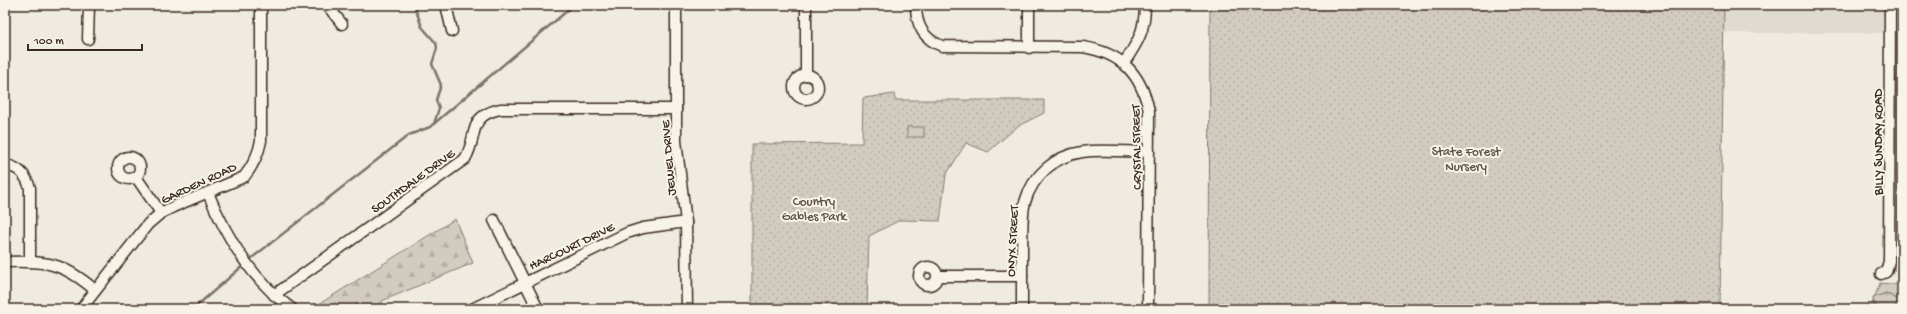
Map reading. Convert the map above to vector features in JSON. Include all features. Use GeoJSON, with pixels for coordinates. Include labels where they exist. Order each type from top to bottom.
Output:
{"type":"FeatureCollection","features":[{"type":"Feature","properties":{"kind":"street"},"geometry":{"type":"LineString","coordinates":[[88,39],[89,5]]}},
{"type":"Feature","properties":{"kind":"street","name":"GARDEN ROAD"},"geometry":{"type":"LineString","coordinates":[[81,309],[148,224],[161,213],[244,177],[252,167],[259,155],[261,141],[261,5]]}},
{"type":"Feature","properties":{"kind":"street"},"geometry":{"type":"LineString","coordinates":[[327,5],[342,24]]}},
{"type":"Feature","properties":{"kind":"street"},"geometry":{"type":"LineString","coordinates":[[446,5],[452,31]]}},
{"type":"Feature","properties":{"kind":"street","name":"JEWEL DRIVE"},"geometry":{"type":"LineString","coordinates":[[676,5],[676,141],[686,222],[687,309]]}},
{"type":"Feature","properties":{"kind":"street"},"geometry":{"type":"LineString","coordinates":[[806,5],[806,75]]}},
{"type":"Feature","properties":{"kind":"street","name":"CRYSTAL STREET"},"geometry":{"type":"LineString","coordinates":[[916,5],[917,20],[921,30],[926,37],[942,46],[1094,49],[1124,62],[1140,81],[1146,94],[1149,111],[1148,309]]}},
{"type":"Feature","properties":{"kind":"street"},"geometry":{"type":"LineString","coordinates":[[1029,5],[1029,48]]}},
{"type":"Feature","properties":{"kind":"street"},"geometry":{"type":"LineString","coordinates":[[1124,62],[1141,36],[1144,27],[1145,5]]}},
{"type":"Feature","properties":{"kind":"street","name":"BILLY SUNDAY ROAD"},"geometry":{"type":"LineString","coordinates":[[1881,274],[1886,272],[1889,260],[1890,5]]}},
{"type":"Feature","properties":{"kind":"street","name":"SOUTHDALE DRIVE"},"geometry":{"type":"LineString","coordinates":[[274,295],[465,159],[471,149],[477,122],[486,112],[500,109],[676,109]]}},
{"type":"Feature","properties":{"kind":"street","name":"ONYX STREET"},"geometry":{"type":"LineString","coordinates":[[1022,309],[1023,217],[1025,202],[1030,189],[1047,167],[1069,154],[1083,152],[1149,152]]}},
{"type":"Feature","properties":{"kind":"street"},"geometry":{"type":"LineString","coordinates":[[5,166],[18,170],[26,176],[30,188],[30,262]]}},
{"type":"Feature","properties":{"kind":"street"},"geometry":{"type":"LineString","coordinates":[[136,177],[161,213]]}},
{"type":"Feature","properties":{"kind":"street"},"geometry":{"type":"LineString","coordinates":[[208,193],[221,223],[234,247],[254,274],[274,295],[292,309]]}},
{"type":"Feature","properties":{"kind":"street"},"geometry":{"type":"LineString","coordinates":[[494,220],[538,309]]}},
{"type":"Feature","properties":{"kind":"street","name":"HARCOURT DRIVE"},"geometry":{"type":"LineString","coordinates":[[472,309],[627,233],[643,228],[686,222]]}},
{"type":"Feature","properties":{"kind":"street"},"geometry":{"type":"LineString","coordinates":[[5,262],[50,264],[77,274],[95,290]]}},
{"type":"Feature","properties":{"kind":"street"},"geometry":{"type":"LineString","coordinates":[[938,276],[1022,276]]}},
{"type":"Feature","properties":{"kind":"shaded area"},"geometry":{"type":"Polygon","coordinates":[[[1724,5],[1886,5],[1886,33],[1723,33],[1724,5]]]}},
{"type":"Feature","properties":{"kind":"green space","name":"State Forest Nursery"},"geometry":{"type":"Polygon","coordinates":[[[1210,5],[1724,5],[1720,309],[1209,309],[1210,5]]]}},
{"type":"Feature","properties":{"kind":"green space"},"geometry":{"type":"Polygon","coordinates":[[[1895,5],[1902,5],[1902,277],[1894,270],[1895,5]]]}},
{"type":"Feature","properties":{"kind":"green space","name":"Country Gables Park"},"geometry":{"type":"Polygon","coordinates":[[[894,94],[895,100],[1044,100],[1044,113],[1018,126],[988,152],[966,143],[946,175],[940,221],[900,220],[869,236],[867,309],[752,309],[752,144],[862,143],[863,98],[894,94]]]}},
{"type":"Feature","properties":{"kind":"green space"},"geometry":{"type":"Polygon","coordinates":[[[907,127],[924,127],[924,137],[907,137],[907,127]]]}},
{"type":"Feature","properties":{"kind":"green space"},"geometry":{"type":"Polygon","coordinates":[[[455,219],[473,263],[382,301],[383,309],[321,309],[316,306],[455,219]]]}},
{"type":"Feature","properties":{"kind":"green space"},"geometry":{"type":"Polygon","coordinates":[[[1880,283],[1902,285],[1902,302],[1886,293],[1874,297],[1880,283]]]}},
{"type":"Feature","properties":{"kind":"green space"},"geometry":{"type":"Polygon","coordinates":[[[1886,293],[1902,302],[1902,309],[1875,309],[1873,298],[1886,293]]]}},
{"type":"Feature","properties":{"kind":"green space"},"geometry":{"type":"Polygon","coordinates":[[[1873,300],[1875,309],[1870,309],[1873,300]]]}},
{"type":"Feature","properties":{"kind":"waterway"},"geometry":{"type":"LineString","coordinates":[[414,5],[422,27],[436,43],[437,48],[432,64],[441,85],[436,100],[439,108],[434,124]]}},
{"type":"Feature","properties":{"kind":"waterway"},"geometry":{"type":"LineString","coordinates":[[248,261],[409,135],[430,127],[574,5]]}},
{"type":"Feature","properties":{"kind":"waterway"},"geometry":{"type":"LineString","coordinates":[[193,309],[245,264]]}}]}
